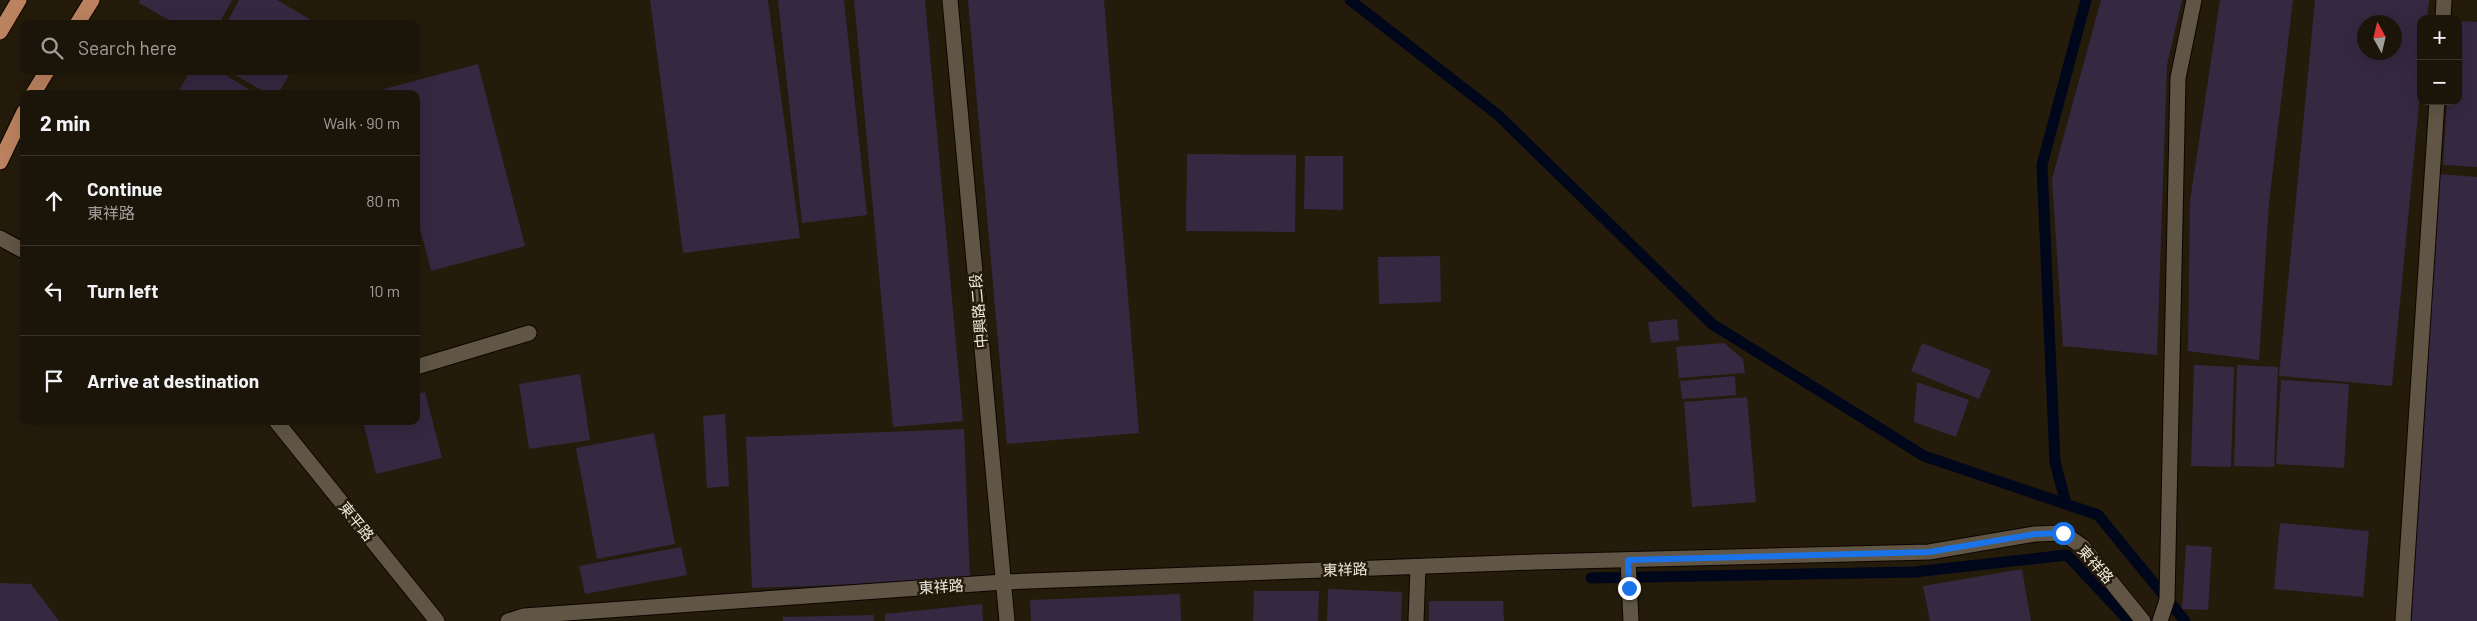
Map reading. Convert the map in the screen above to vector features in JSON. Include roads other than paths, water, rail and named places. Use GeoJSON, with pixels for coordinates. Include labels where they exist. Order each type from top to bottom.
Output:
{"type":"FeatureCollection","features":[{"type":"Feature","properties":{"kind":"main road"},"geometry":{"type":"LineString","coordinates":[[0,32],[19,0]]}},
{"type":"Feature","properties":{"kind":"main road"},"geometry":{"type":"LineString","coordinates":[[80,20],[92,0]]}},
{"type":"Feature","properties":{"kind":"main road"},"geometry":{"type":"LineString","coordinates":[[35,90],[45,75]]}},
{"type":"Feature","properties":{"kind":"main road"},"geometry":{"type":"LineString","coordinates":[[0,162],[20,120]]}},
{"type":"Feature","properties":{"kind":"street","name":"中興路二段"},"geometry":{"type":"LineString","coordinates":[[950,0],[1006,621]]}},
{"type":"Feature","properties":{"kind":"street"},"geometry":{"type":"LineString","coordinates":[[2160,621],[2167,600],[2178,78],[2194,0]]}},
{"type":"Feature","properties":{"kind":"street"},"geometry":{"type":"LineString","coordinates":[[2443,15],[2444,0]]}},
{"type":"Feature","properties":{"kind":"street"},"geometry":{"type":"LineString","coordinates":[[2403,621],[2437,105]]}},
{"type":"Feature","properties":{"kind":"street"},"geometry":{"type":"LineString","coordinates":[[0,238],[20,249]]}},
{"type":"Feature","properties":{"kind":"street"},"geometry":{"type":"LineString","coordinates":[[420,366],[529,333]]}},
{"type":"Feature","properties":{"kind":"street","name":"東平路"},"geometry":{"type":"LineString","coordinates":[[279,425],[437,621]]}},
{"type":"Feature","properties":{"kind":"street","name":"東祥路"},"geometry":{"type":"LineString","coordinates":[[508,621],[524,616],[1002,582],[1628,560],[1929,552],[2035,534],[2063,533],[2083,547],[2143,621]]}},
{"type":"Feature","properties":{"kind":"street"},"geometry":{"type":"LineString","coordinates":[[1628,560],[1631,621]]}},
{"type":"Feature","properties":{"kind":"street"},"geometry":{"type":"LineString","coordinates":[[1416,621],[1418,567]]}},
{"type":"Feature","properties":{"kind":"waterway"},"geometry":{"type":"LineString","coordinates":[[1350,0],[1498,115],[1712,324],[1924,456],[2098,515],[2185,621]]}},
{"type":"Feature","properties":{"kind":"waterway"},"geometry":{"type":"LineString","coordinates":[[2066,504],[2055,462],[2042,165],[2086,0]]}},
{"type":"Feature","properties":{"kind":"waterway"},"geometry":{"type":"LineString","coordinates":[[1591,578],[1914,572],[2067,555],[2129,621]]}}]}
